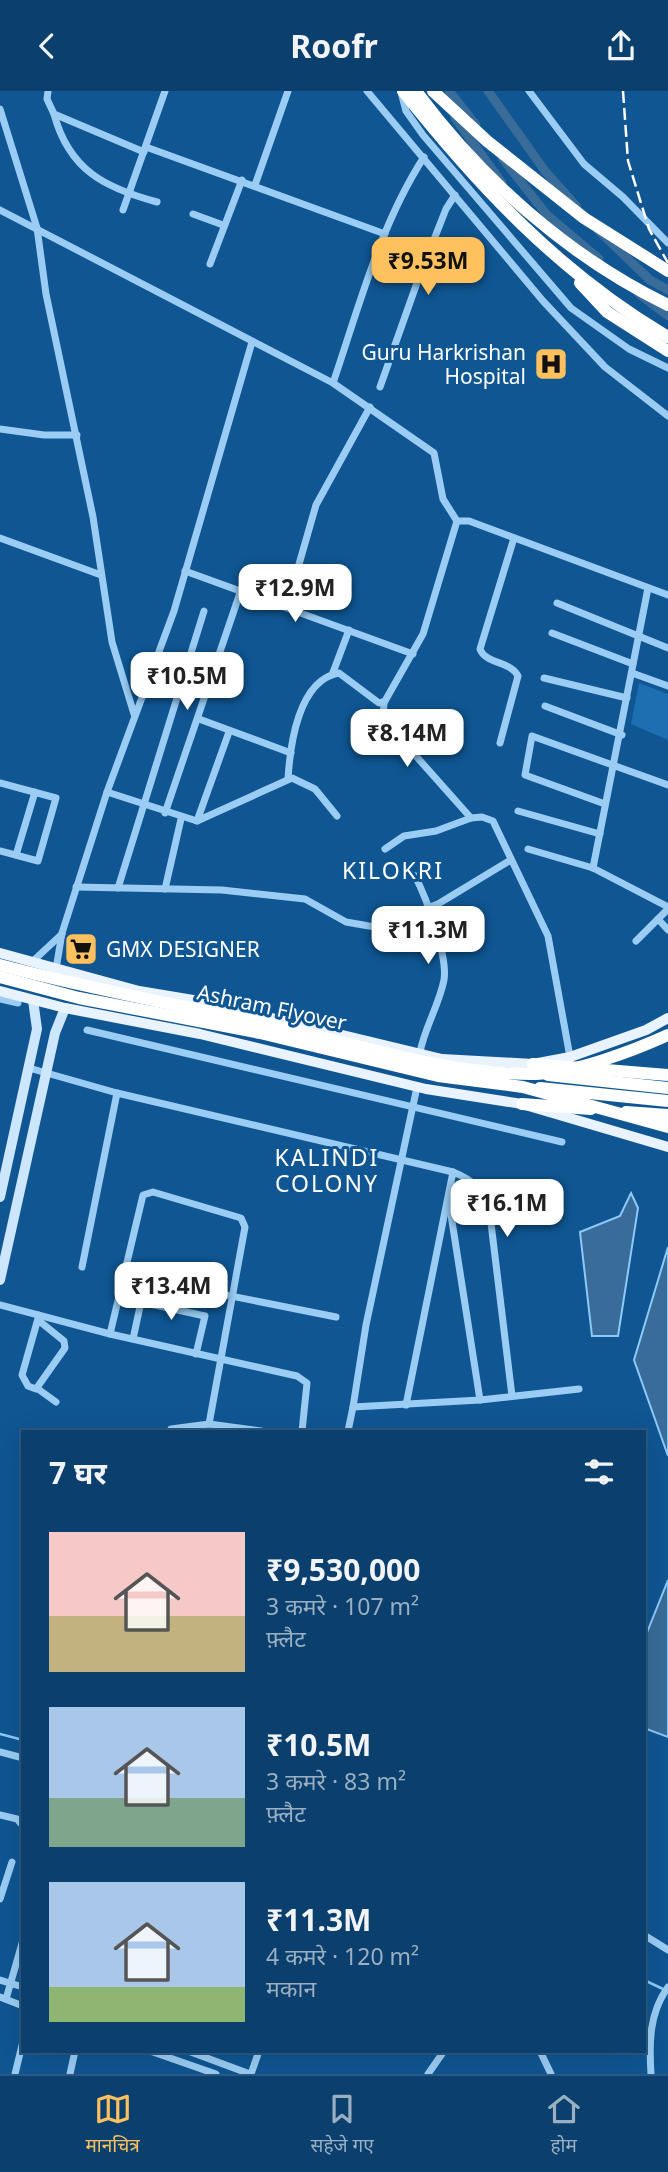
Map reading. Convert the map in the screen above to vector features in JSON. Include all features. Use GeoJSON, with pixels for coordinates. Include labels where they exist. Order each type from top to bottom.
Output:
{"type":"FeatureCollection","features":[{"type":"Feature","properties":{"kind":"highway"},"geometry":{"type":"LineString","coordinates":[[402,91],[458,160],[607,312],[668,351]]}},
{"type":"Feature","properties":{"kind":"highway"},"geometry":{"type":"LineString","coordinates":[[416,91],[443,126],[524,209],[618,278],[668,305]]}},
{"type":"Feature","properties":{"kind":"highway"},"geometry":{"type":"LineString","coordinates":[[433,91],[487,141],[584,218],[668,271]]}},
{"type":"Feature","properties":{"kind":"highway"},"geometry":{"type":"LineString","coordinates":[[548,251],[613,302],[668,337]]}},
{"type":"Feature","properties":{"kind":"highway","name":"Ashram Flyover"},"geometry":{"type":"LineString","coordinates":[[0,965],[75,985],[279,1027],[439,1066],[535,1069]]}},
{"type":"Feature","properties":{"kind":"highway","name":"Ashram Flyover"},"geometry":{"type":"LineString","coordinates":[[0,977],[79,997],[260,1033],[438,1076],[523,1087]]}},
{"type":"Feature","properties":{"kind":"highway"},"geometry":{"type":"LineString","coordinates":[[535,1069],[598,1061],[637,1049],[668,1035]]}},
{"type":"Feature","properties":{"kind":"highway"},"geometry":{"type":"LineString","coordinates":[[535,1069],[668,1075]]}},
{"type":"Feature","properties":{"kind":"highway"},"geometry":{"type":"LineString","coordinates":[[535,1069],[668,1088]]}},
{"type":"Feature","properties":{"kind":"highway"},"geometry":{"type":"LineString","coordinates":[[523,1087],[668,1101]]}},
{"type":"Feature","properties":{"kind":"highway"},"geometry":{"type":"LineString","coordinates":[[523,1087],[668,1127]]}},
{"type":"Feature","properties":{"kind":"highway"},"geometry":{"type":"LineString","coordinates":[[522,1104],[668,1115]]}},
{"type":"Feature","properties":{"kind":"main road"},"geometry":{"type":"LineString","coordinates":[[0,953],[139,991],[261,1015],[442,1059],[535,1069],[646,1030],[668,1018]]}},
{"type":"Feature","properties":{"kind":"main road"},"geometry":{"type":"LineString","coordinates":[[0,991],[65,1008],[132,1019],[254,1046],[417,1087],[522,1104],[668,1147]]}},
{"type":"Feature","properties":{"kind":"main road"},"geometry":{"type":"LineString","coordinates":[[0,1197],[37,1029],[33,1000]]}},
{"type":"Feature","properties":{"kind":"main road"},"geometry":{"type":"LineString","coordinates":[[0,1280],[55,1033],[65,1008]]}},
{"type":"Feature","properties":{"kind":"main road"},"geometry":{"type":"LineString","coordinates":[[254,1046],[261,1015]]}},
{"type":"Feature","properties":{"kind":"street"},"geometry":{"type":"LineString","coordinates":[[48,91],[47,99],[64,140],[88,173],[129,194],[156,202]]}},
{"type":"Feature","properties":{"kind":"street"},"geometry":{"type":"LineString","coordinates":[[123,210],[166,91]]}},
{"type":"Feature","properties":{"kind":"street"},"geometry":{"type":"LineString","coordinates":[[368,91],[543,301],[606,367],[668,416]]}},
{"type":"Feature","properties":{"kind":"street"},"geometry":{"type":"LineString","coordinates":[[402,91],[406,111],[466,187],[571,308],[629,349],[668,368]]}},
{"type":"Feature","properties":{"kind":"street"},"geometry":{"type":"LineString","coordinates":[[529,91],[583,164],[623,197],[668,243]]}},
{"type":"Feature","properties":{"kind":"street"},"geometry":{"type":"LineString","coordinates":[[255,185],[285,92]]}},
{"type":"Feature","properties":{"kind":"street"},"geometry":{"type":"LineString","coordinates":[[0,109],[37,228],[46,294],[77,435],[112,642],[134,714]]}},
{"type":"Feature","properties":{"kind":"street"},"geometry":{"type":"LineString","coordinates":[[395,123],[406,111]]}},
{"type":"Feature","properties":{"kind":"street"},"geometry":{"type":"LineString","coordinates":[[54,114],[385,234]]}},
{"type":"Feature","properties":{"kind":"street"},"geometry":{"type":"LineString","coordinates":[[333,383],[385,234],[405,187],[424,157]]}},
{"type":"Feature","properties":{"kind":"street"},"geometry":{"type":"LineString","coordinates":[[210,264],[242,180]]}},
{"type":"Feature","properties":{"kind":"street"},"geometry":{"type":"LineString","coordinates":[[380,387],[446,209],[455,195]]}},
{"type":"Feature","properties":{"kind":"street"},"geometry":{"type":"LineString","coordinates":[[0,210],[333,383],[434,453],[443,499],[457,521],[426,623],[413,655],[384,703],[383,719],[471,818]]}},
{"type":"Feature","properties":{"kind":"street"},"geometry":{"type":"LineString","coordinates":[[193,214],[223,225]]}},
{"type":"Feature","properties":{"kind":"street"},"geometry":{"type":"LineString","coordinates":[[56,969],[62,933],[107,792],[174,611],[252,342]]}},
{"type":"Feature","properties":{"kind":"street"},"geometry":{"type":"LineString","coordinates":[[287,606],[316,505],[370,407]]}},
{"type":"Feature","properties":{"kind":"street"},"geometry":{"type":"LineString","coordinates":[[0,429],[44,435],[77,435]]}},
{"type":"Feature","properties":{"kind":"street"},"geometry":{"type":"LineString","coordinates":[[457,521],[468,521],[668,595]]}},
{"type":"Feature","properties":{"kind":"street"},"geometry":{"type":"LineString","coordinates":[[0,538],[101,575]]}},
{"type":"Feature","properties":{"kind":"street"},"geometry":{"type":"LineString","coordinates":[[500,743],[518,675],[514,669],[484,656],[480,649],[514,538]]}},
{"type":"Feature","properties":{"kind":"street"},"geometry":{"type":"LineString","coordinates":[[185,571],[287,606],[413,655]]}},
{"type":"Feature","properties":{"kind":"street"},"geometry":{"type":"LineString","coordinates":[[593,868],[604,804],[622,735],[648,588]]}},
{"type":"Feature","properties":{"kind":"street"},"geometry":{"type":"LineString","coordinates":[[165,813],[241,590]]}},
{"type":"Feature","properties":{"kind":"street"},"geometry":{"type":"LineString","coordinates":[[557,603],[668,648]]}},
{"type":"Feature","properties":{"kind":"street"},"geometry":{"type":"LineString","coordinates":[[118,888],[204,611]]}},
{"type":"Feature","properties":{"kind":"street"},"geometry":{"type":"LineString","coordinates":[[331,675],[349,630]]}},
{"type":"Feature","properties":{"kind":"street"},"geometry":{"type":"LineString","coordinates":[[552,633],[633,664]]}},
{"type":"Feature","properties":{"kind":"street"},"geometry":{"type":"LineString","coordinates":[[288,779],[290,753],[305,703],[315,688],[331,675],[340,673],[346,676],[379,703],[384,703]]}},
{"type":"Feature","properties":{"kind":"street"},"geometry":{"type":"LineString","coordinates":[[632,673],[668,686]]}},
{"type":"Feature","properties":{"kind":"street"},"geometry":{"type":"LineString","coordinates":[[544,678],[627,698]]}},
{"type":"Feature","properties":{"kind":"street"},"geometry":{"type":"LineString","coordinates":[[545,706],[622,735]]}},
{"type":"Feature","properties":{"kind":"street"},"geometry":{"type":"LineString","coordinates":[[199,719],[290,753]]}},
{"type":"Feature","properties":{"kind":"street"},"geometry":{"type":"LineString","coordinates":[[197,821],[229,732]]}},
{"type":"Feature","properties":{"kind":"street"},"geometry":{"type":"LineString","coordinates":[[604,804],[525,775],[532,736],[668,785]]}},
{"type":"Feature","properties":{"kind":"street"},"geometry":{"type":"LineString","coordinates":[[107,792],[181,819],[197,821],[276,787],[288,779],[308,783],[337,816]]}},
{"type":"Feature","properties":{"kind":"street"},"geometry":{"type":"LineString","coordinates":[[0,783],[55,798],[38,861],[0,851]]}},
{"type":"Feature","properties":{"kind":"street"},"geometry":{"type":"LineString","coordinates":[[16,855],[35,792]]}},
{"type":"Feature","properties":{"kind":"street"},"geometry":{"type":"LineString","coordinates":[[518,811],[600,834]]}},
{"type":"Feature","properties":{"kind":"street"},"geometry":{"type":"LineString","coordinates":[[385,849],[404,836],[436,831],[471,818],[482,817],[493,821],[509,861],[548,936],[570,1057]]}},
{"type":"Feature","properties":{"kind":"street"},"geometry":{"type":"LineString","coordinates":[[165,889],[181,819]]}},
{"type":"Feature","properties":{"kind":"street"},"geometry":{"type":"LineString","coordinates":[[528,849],[593,868],[668,908],[636,941]]}},
{"type":"Feature","properties":{"kind":"street"},"geometry":{"type":"LineString","coordinates":[[76,887],[222,890],[305,899],[317,903],[331,916],[369,926],[381,926],[431,907],[509,861]]}},
{"type":"Feature","properties":{"kind":"street"},"geometry":{"type":"LineString","coordinates":[[415,876],[431,907],[444,978],[420,1052]]}},
{"type":"Feature","properties":{"kind":"street"},"geometry":{"type":"LineString","coordinates":[[658,919],[668,930]]}},
{"type":"Feature","properties":{"kind":"street"},"geometry":{"type":"LineString","coordinates":[[33,961],[62,933]]}},
{"type":"Feature","properties":{"kind":"street"},"geometry":{"type":"LineString","coordinates":[[0,999],[18,1003]]}},
{"type":"Feature","properties":{"kind":"street"},"geometry":{"type":"LineString","coordinates":[[87,1030],[562,1142]]}},
{"type":"Feature","properties":{"kind":"street"},"geometry":{"type":"LineString","coordinates":[[29,1068],[117,1093],[471,1179],[486,1200],[512,1396]]}},
{"type":"Feature","properties":{"kind":"street"},"geometry":{"type":"LineString","coordinates":[[348,1430],[366,1325],[417,1087]]}},
{"type":"Feature","properties":{"kind":"street"},"geometry":{"type":"LineString","coordinates":[[82,1267],[117,1093]]}},
{"type":"Feature","properties":{"kind":"street"},"geometry":{"type":"LineString","coordinates":[[406,1405],[453,1173]]}},
{"type":"Feature","properties":{"kind":"street"},"geometry":{"type":"LineString","coordinates":[[110,1334],[143,1195],[153,1192],[235,1215],[245,1221],[209,1424]]}},
{"type":"Feature","properties":{"kind":"street"},"geometry":{"type":"LineString","coordinates":[[448,1198],[480,1400]]}},
{"type":"Feature","properties":{"kind":"street"},"geometry":{"type":"LineString","coordinates":[[126,1275],[336,1317]]}},
{"type":"Feature","properties":{"kind":"street"},"geometry":{"type":"LineString","coordinates":[[133,1339],[141,1301],[205,1315],[196,1354]]}},
{"type":"Feature","properties":{"kind":"street"},"geometry":{"type":"LineString","coordinates":[[0,1305],[38,1318],[303,1378],[307,1391],[302,1430]]}},
{"type":"Feature","properties":{"kind":"street"},"geometry":{"type":"LineString","coordinates":[[38,1318],[65,1344],[61,1357],[38,1389]]}},
{"type":"Feature","properties":{"kind":"street"},"geometry":{"type":"LineString","coordinates":[[38,1318],[22,1375],[28,1386],[38,1389],[56,1402]]}},
{"type":"Feature","properties":{"kind":"street"},"geometry":{"type":"LineString","coordinates":[[354,1407],[480,1400],[579,1389]]}},
{"type":"Feature","properties":{"kind":"street"},"geometry":{"type":"LineString","coordinates":[[171,1429],[209,1424],[254,1430]]}},
{"type":"Feature","properties":{"kind":"street"},"geometry":{"type":"LineString","coordinates":[[0,1752],[21,1757]]}},
{"type":"Feature","properties":{"kind":"street"},"geometry":{"type":"LineString","coordinates":[[0,1815],[17,1819],[21,1824]]}},
{"type":"Feature","properties":{"kind":"street"},"geometry":{"type":"LineString","coordinates":[[0,1899],[12,1862]]}},
{"type":"Feature","properties":{"kind":"street"},"geometry":{"type":"LineString","coordinates":[[646,1936],[668,1950]]}},
{"type":"Feature","properties":{"kind":"street"},"geometry":{"type":"LineString","coordinates":[[21,1952],[3,1998],[21,2005]]}},
{"type":"Feature","properties":{"kind":"street"},"geometry":{"type":"LineString","coordinates":[[0,1980],[21,1986]]}},
{"type":"Feature","properties":{"kind":"street"},"geometry":{"type":"LineString","coordinates":[[651,2074],[647,2043],[654,2011],[665,1991]]}},
{"type":"Feature","properties":{"kind":"street"},"geometry":{"type":"LineString","coordinates":[[15,2074],[21,2049]]}},
{"type":"Feature","properties":{"kind":"street"},"geometry":{"type":"LineString","coordinates":[[70,2074],[75,2053]]}},
{"type":"Feature","properties":{"kind":"street"},"geometry":{"type":"LineString","coordinates":[[156,2053],[216,2074]]}},
{"type":"Feature","properties":{"kind":"street"},"geometry":{"type":"LineString","coordinates":[[193,2053],[251,2074],[258,2053]]}},
{"type":"Feature","properties":{"kind":"street"},"geometry":{"type":"LineString","coordinates":[[428,2074],[443,2053]]}},
{"type":"Feature","properties":{"kind":"street"},"geometry":{"type":"LineString","coordinates":[[541,2053],[551,2074]]}},
{"type":"Feature","properties":{"kind":"shaded area"},"geometry":{"type":"Polygon","coordinates":[[[639,683],[668,694],[668,740],[631,724],[639,683]]]}},
{"type":"Feature","properties":{"kind":"shaded area"},"geometry":{"type":"Polygon","coordinates":[[[631,1193],[638,1208],[618,1336],[592,1336],[580,1232],[620,1216],[631,1193]]]}},
{"type":"Feature","properties":{"kind":"shaded area"},"geometry":{"type":"Polygon","coordinates":[[[668,1247],[668,1456],[634,1360],[668,1247]]]}},
{"type":"Feature","properties":{"kind":"shaded area"},"geometry":{"type":"Polygon","coordinates":[[[668,1580],[668,1737],[646,1729],[646,1635],[668,1580]]]}},
{"type":"Feature","properties":{"kind":"waterway"},"geometry":{"type":"LineString","coordinates":[[449,91],[476,125]]}},
{"type":"Feature","properties":{"kind":"waterway"},"geometry":{"type":"LineString","coordinates":[[488,91],[545,171],[577,207]]}},
{"type":"Feature","properties":{"kind":"waterway"},"geometry":{"type":"LineString","coordinates":[[455,118],[502,183]]}},
{"type":"Feature","properties":{"kind":"waterway"},"geometry":{"type":"LineString","coordinates":[[502,158],[547,215],[599,259]]}},
{"type":"Feature","properties":{"kind":"waterway"},"geometry":{"type":"LineString","coordinates":[[598,230],[650,280],[668,290]]}},
{"type":"Feature","properties":{"kind":"waterway"},"geometry":{"type":"LineString","coordinates":[[638,293],[668,316]]}},
{"type":"Feature","properties":{"kind":"waterway"},"geometry":{"type":"LineString","coordinates":[[0,1734],[21,1739]]}},
{"type":"Feature","properties":{"kind":"waterway"},"geometry":{"type":"LineString","coordinates":[[646,1981],[663,1989]]}},
{"type":"Feature","properties":{"kind":"railway"},"geometry":{"type":"LineString","coordinates":[[623,91],[628,161],[649,229],[668,263]]}},
{"type":"Feature","properties":{"kind":"place","name":"Guru Harkrishan Hospital"},"geometry":{"type":"Point","coordinates":[551,364]}},
{"type":"Feature","properties":{"kind":"place","name":"GMX DESIGNER"},"geometry":{"type":"Point","coordinates":[81,949]}},
{"type":"Feature","properties":{"kind":"district","name":"KILOKRI"},"geometry":{"type":"Point","coordinates":[393,870]}},
{"type":"Feature","properties":{"kind":"district","name":"KALINDI COLONY"},"geometry":{"type":"Point","coordinates":[327,1170]}}]}
